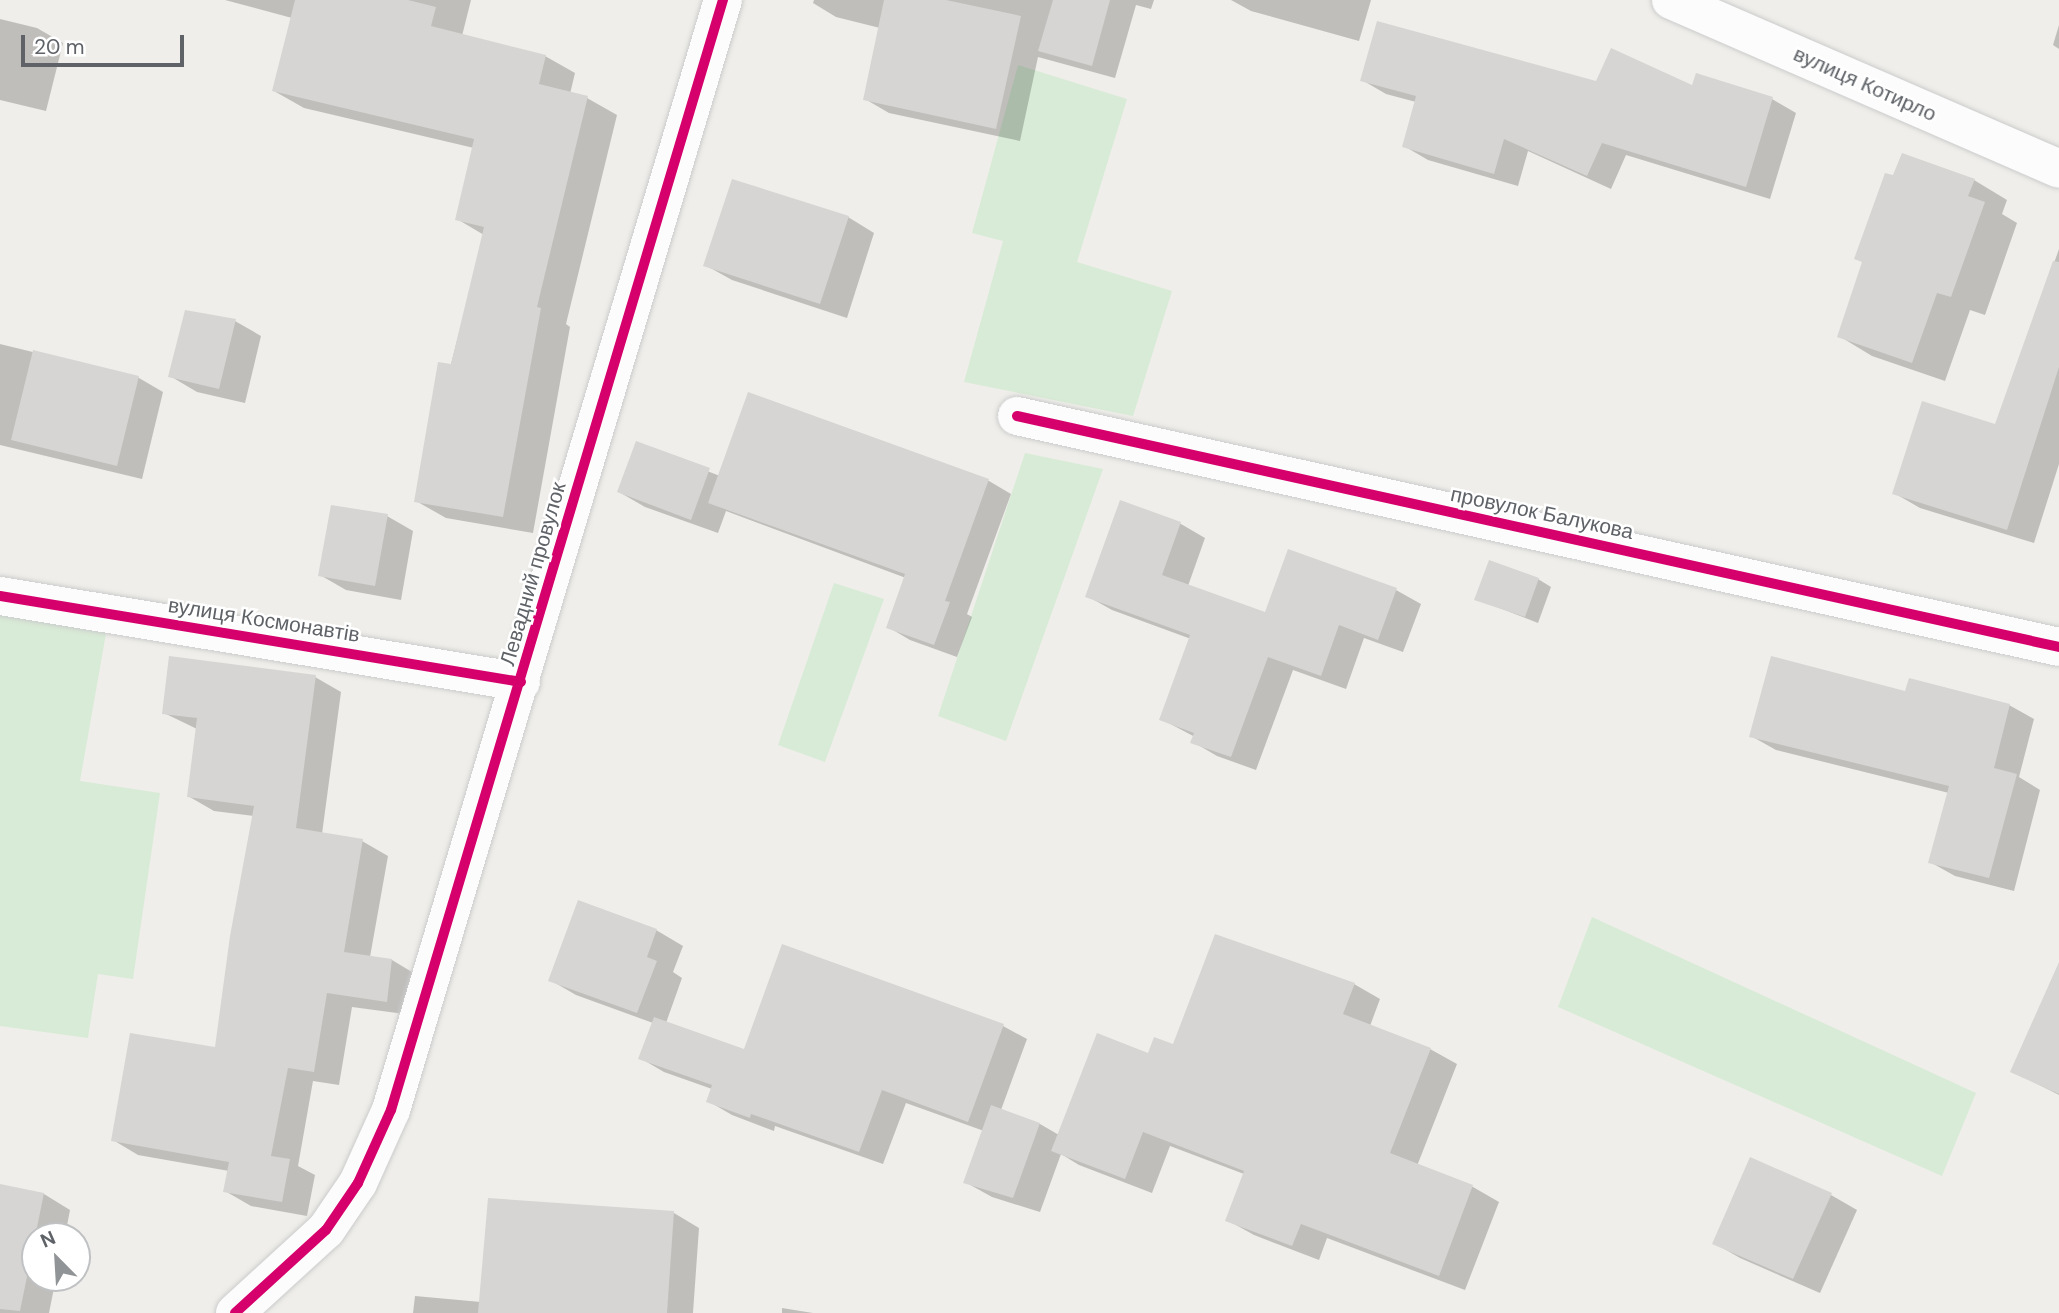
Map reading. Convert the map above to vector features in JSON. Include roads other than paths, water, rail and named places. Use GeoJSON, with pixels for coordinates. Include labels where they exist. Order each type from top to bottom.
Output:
{"type":"FeatureCollection","features":[{"type":"Feature","properties":{"kind":"street","name":"Левадний провулок"},"geometry":{"type":"LineString","coordinates":[[235,1313],[326,1230],[358,1183],[391,1110],[723,0]]}},
{"type":"Feature","properties":{"kind":"street","name":"вулиця Котирло"},"geometry":{"type":"LineString","coordinates":[[1671,0],[2059,169]]}},
{"type":"Feature","properties":{"kind":"street","name":"провулок Балукова"},"geometry":{"type":"LineString","coordinates":[[1017,416],[2059,647]]}},
{"type":"Feature","properties":{"kind":"street","name":"вулиця Космонавтів"},"geometry":{"type":"LineString","coordinates":[[0,596],[521,682]]}}]}
